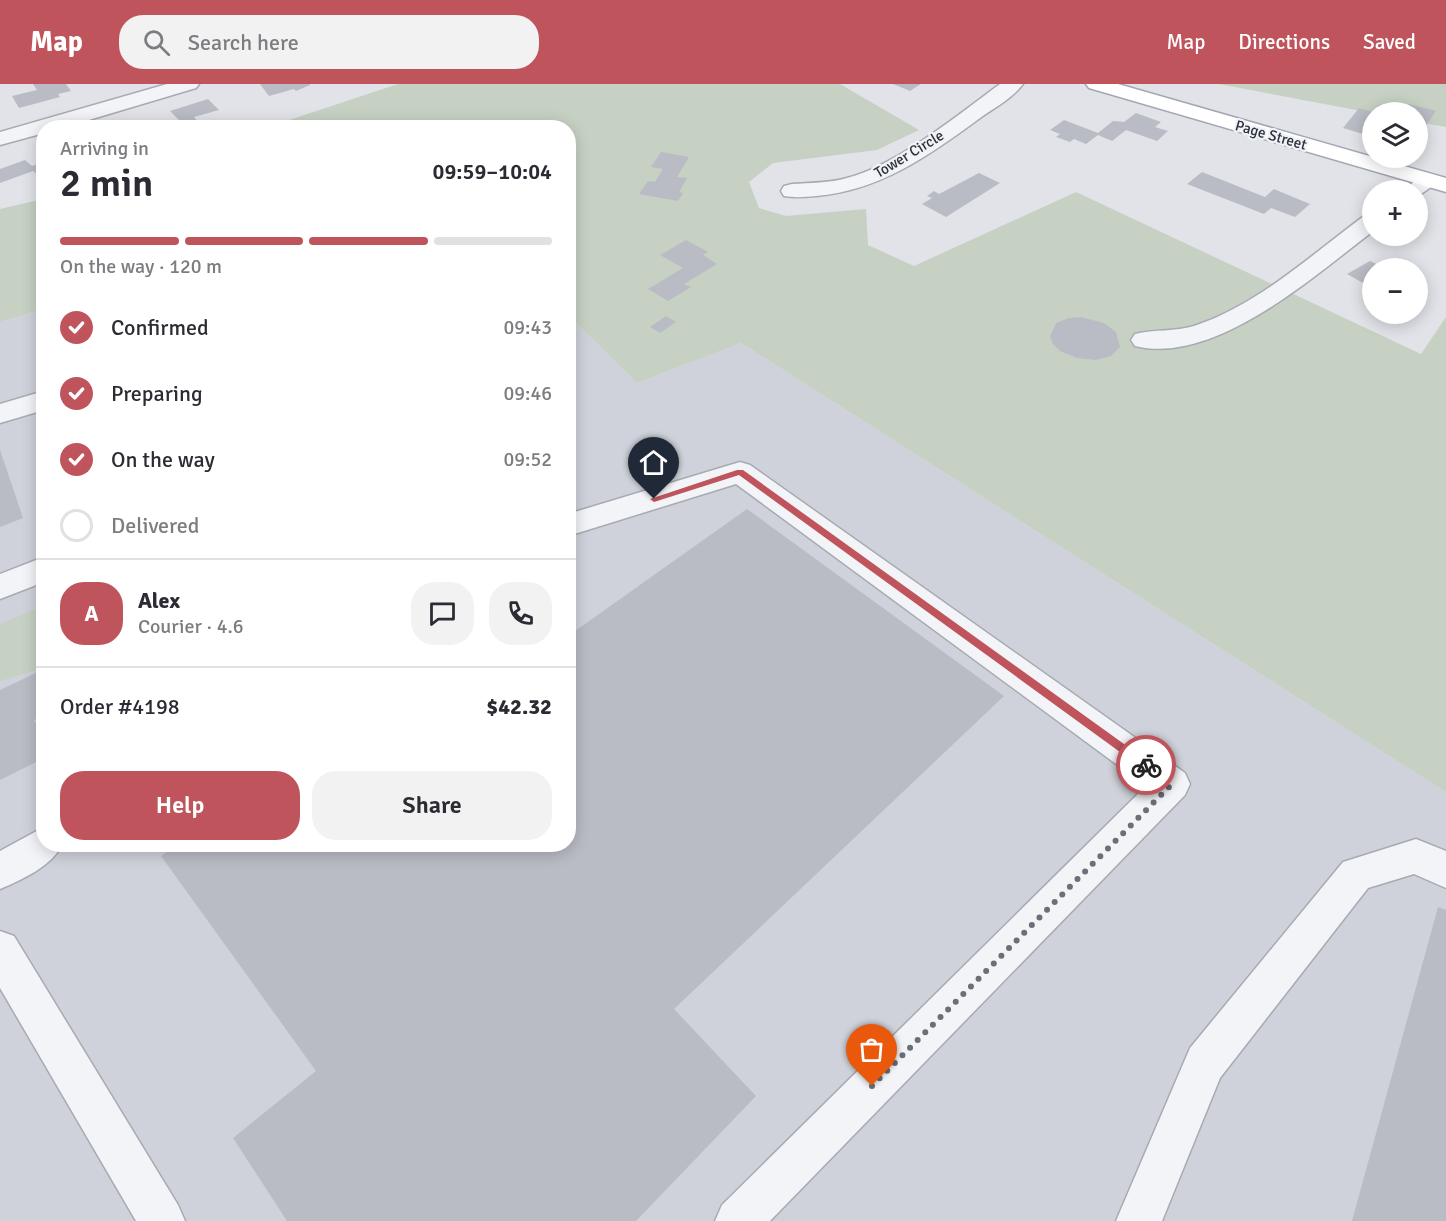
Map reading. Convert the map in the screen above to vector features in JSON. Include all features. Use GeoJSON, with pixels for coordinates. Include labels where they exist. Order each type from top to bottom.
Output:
{"type":"FeatureCollection","features":[{"type":"Feature","properties":{"kind":"main road","name":"Page Street"},"geometry":{"type":"LineString","coordinates":[[1096,84],[1430,186]]}},
{"type":"Feature","properties":{"kind":"street"},"geometry":{"type":"LineString","coordinates":[[68,120],[189,84]]}},
{"type":"Feature","properties":{"kind":"street","name":"Tower Circle"},"geometry":{"type":"LineString","coordinates":[[792,191],[837,187],[868,178],[931,142],[1012,84]]}},
{"type":"Feature","properties":{"kind":"street"},"geometry":{"type":"LineString","coordinates":[[0,140],[36,129]]}},
{"type":"Feature","properties":{"kind":"street"},"geometry":{"type":"LineString","coordinates":[[1144,340],[1176,338],[1201,332],[1234,318],[1362,228]]}},
{"type":"Feature","properties":{"kind":"street"},"geometry":{"type":"LineString","coordinates":[[0,414],[36,403]]}},
{"type":"Feature","properties":{"kind":"street"},"geometry":{"type":"LineString","coordinates":[[576,523],[740,472],[1172,784],[738,1221]]}},
{"type":"Feature","properties":{"kind":"street"},"geometry":{"type":"LineString","coordinates":[[0,587],[36,572]]}},
{"type":"Feature","properties":{"kind":"street"},"geometry":{"type":"LineString","coordinates":[[0,871],[36,849]]}},
{"type":"Feature","properties":{"kind":"street"},"geometry":{"type":"LineString","coordinates":[[1139,1221],[1205,1063],[1356,874],[1416,856],[1446,870]]}},
{"type":"Feature","properties":{"kind":"street"},"geometry":{"type":"LineString","coordinates":[[0,950],[162,1221]]}},
{"type":"Feature","properties":{"kind":"shaded area"},"geometry":{"type":"Polygon","coordinates":[[[36,311],[36,852],[576,852],[576,323],[637,383],[741,343],[1446,792],[1446,1221],[0,1221],[0,322],[36,311]]]}},
{"type":"Feature","properties":{"kind":"green space"},"geometry":{"type":"Polygon","coordinates":[[[398,84],[840,84],[919,130],[877,150],[773,163],[749,182],[759,208],[786,216],[866,209],[868,245],[914,266],[1076,192],[1421,354],[1446,317],[1446,792],[741,343],[637,383],[576,323],[576,120],[289,120],[398,84]]]}},
{"type":"Feature","properties":{"kind":"green space"},"geometry":{"type":"Polygon","coordinates":[[[1219,84],[1446,84],[1446,127],[1428,124],[1428,102],[1362,102],[1362,111],[1219,84]]]}},
{"type":"Feature","properties":{"kind":"green space"},"geometry":{"type":"Polygon","coordinates":[[[36,201],[36,311],[0,322],[0,209],[36,201]]]}},
{"type":"Feature","properties":{"kind":"green space"},"geometry":{"type":"Polygon","coordinates":[[[36,609],[36,670],[0,681],[0,624],[36,609]]]}},
{"type":"Feature","properties":{"kind":"building"},"geometry":{"type":"Polygon","coordinates":[[[33,84],[66,84],[71,91],[58,94],[60,97],[19,108],[12,96],[37,90],[33,84]]]}},
{"type":"Feature","properties":{"kind":"building"},"geometry":{"type":"Polygon","coordinates":[[[260,84],[310,85],[296,91],[294,89],[269,96],[260,84]]]}},
{"type":"Feature","properties":{"kind":"building"},"geometry":{"type":"Polygon","coordinates":[[[893,84],[921,84],[910,91],[893,84]]]}},
{"type":"Feature","properties":{"kind":"building"},"geometry":{"type":"Polygon","coordinates":[[[208,99],[219,110],[194,117],[197,120],[179,120],[170,111],[208,99]]]}},
{"type":"Feature","properties":{"kind":"building"},"geometry":{"type":"Polygon","coordinates":[[[1359,108],[1362,109],[1362,134],[1343,128],[1359,108]]]}},
{"type":"Feature","properties":{"kind":"building"},"geometry":{"type":"Polygon","coordinates":[[[1428,109],[1436,111],[1428,122],[1428,109]]]}},
{"type":"Feature","properties":{"kind":"building"},"geometry":{"type":"Polygon","coordinates":[[[1136,113],[1161,122],[1155,127],[1168,131],[1157,141],[1126,130],[1112,141],[1098,135],[1086,144],[1074,139],[1070,142],[1056,137],[1060,134],[1050,130],[1064,120],[1098,133],[1113,121],[1124,122],[1136,113]]]}},
{"type":"Feature","properties":{"kind":"building"},"geometry":{"type":"Polygon","coordinates":[[[661,152],[689,157],[677,177],[687,178],[679,192],[683,193],[678,201],[639,194],[648,181],[655,182],[663,169],[651,167],[661,152]]]}},
{"type":"Feature","properties":{"kind":"building"},"geometry":{"type":"Polygon","coordinates":[[[25,160],[32,166],[36,165],[36,173],[33,171],[0,183],[0,169],[25,160]]]}},
{"type":"Feature","properties":{"kind":"building"},"geometry":{"type":"Polygon","coordinates":[[[1202,172],[1265,197],[1274,189],[1310,204],[1295,217],[1271,208],[1264,214],[1187,184],[1202,172]]]}},
{"type":"Feature","properties":{"kind":"building"},"geometry":{"type":"Polygon","coordinates":[[[979,173],[1000,183],[946,217],[922,204],[932,198],[927,196],[934,191],[939,194],[979,173]]]}},
{"type":"Feature","properties":{"kind":"building"},"geometry":{"type":"Polygon","coordinates":[[[686,240],[708,252],[703,255],[717,264],[684,284],[691,287],[668,301],[648,289],[683,268],[660,255],[686,240]]]}},
{"type":"Feature","properties":{"kind":"building"},"geometry":{"type":"Polygon","coordinates":[[[1362,266],[1362,282],[1347,274],[1362,266]]]}},
{"type":"Feature","properties":{"kind":"building"},"geometry":{"type":"Polygon","coordinates":[[[666,316],[676,322],[660,333],[650,327],[666,316]]]}},
{"type":"Feature","properties":{"kind":"building"},"geometry":{"type":"Polygon","coordinates":[[[1081,317],[1104,323],[1116,332],[1120,347],[1111,356],[1096,360],[1077,358],[1060,351],[1053,344],[1050,337],[1056,323],[1069,318],[1081,317]]]}},
{"type":"Feature","properties":{"kind":"building"},"geometry":{"type":"Polygon","coordinates":[[[0,450],[23,518],[0,527],[0,450]]]}},
{"type":"Feature","properties":{"kind":"building"},"geometry":{"type":"Polygon","coordinates":[[[747,509],[1004,696],[674,1009],[756,1096],[636,1221],[287,1221],[233,1138],[316,1071],[161,856],[167,852],[576,852],[576,630],[747,509]]]}},
{"type":"Feature","properties":{"kind":"building"},"geometry":{"type":"Polygon","coordinates":[[[36,673],[36,719],[34,720],[36,724],[36,762],[0,780],[0,690],[36,673]]]}},
{"type":"Feature","properties":{"kind":"building"},"geometry":{"type":"Polygon","coordinates":[[[1438,907],[1446,910],[1446,1221],[1352,1221],[1438,907]]]}},
{"type":"Feature","properties":{"kind":"way so far"},"geometry":{"type":"LineString","coordinates":[[872,1086],[1172,784],[1146,765]]}},
{"type":"Feature","properties":{"kind":"route"},"geometry":{"type":"LineString","coordinates":[[654,499],[740,472],[1146,765]]}}]}
